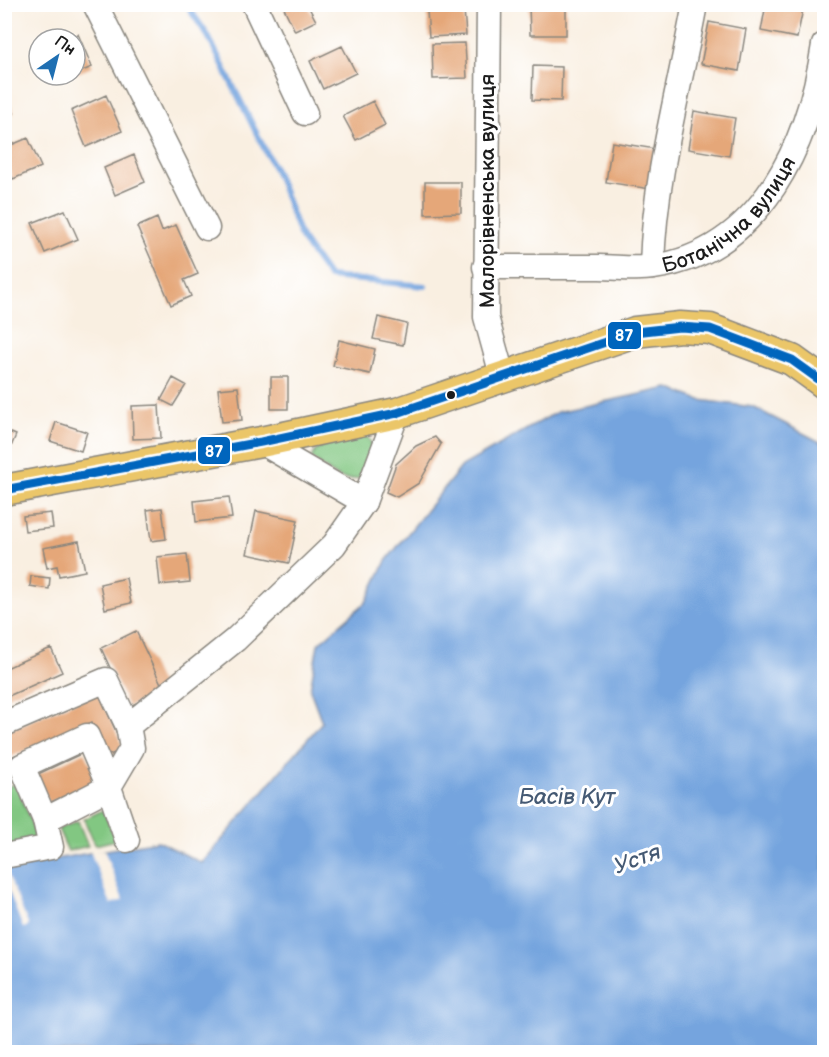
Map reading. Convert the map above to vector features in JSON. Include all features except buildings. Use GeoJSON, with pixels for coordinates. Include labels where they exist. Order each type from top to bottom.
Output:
{"type":"FeatureCollection","features":[{"type":"Feature","properties":{"kind":"main road"},"geometry":{"type":"LineString","coordinates":[[4,490],[261,442],[397,413],[464,392],[502,375],[635,332],[680,327],[710,329],[792,360],[825,383]]}},
{"type":"Feature","properties":{"kind":"street"},"geometry":{"type":"LineString","coordinates":[[95,4],[207,228]]}},
{"type":"Feature","properties":{"kind":"street"},"geometry":{"type":"LineString","coordinates":[[254,4],[305,113]]}},
{"type":"Feature","properties":{"kind":"street","name":"Малорівненська вулиця"},"geometry":{"type":"LineString","coordinates":[[489,4],[486,317],[502,375]]}},
{"type":"Feature","properties":{"kind":"street","name":"Ботанічна вулиця"},"geometry":{"type":"LineString","coordinates":[[652,267],[653,242],[669,129],[695,4]]}},
{"type":"Feature","properties":{"kind":"street","name":"Ботанічна вулиця"},"geometry":{"type":"LineString","coordinates":[[485,267],[652,267],[685,261],[712,249],[756,213],[775,189],[793,156],[820,73],[825,45]]}},
{"type":"Feature","properties":{"kind":"street"},"geometry":{"type":"LineString","coordinates":[[128,726],[235,640],[334,545],[364,502],[397,413]]}},
{"type":"Feature","properties":{"kind":"street"},"geometry":{"type":"LineString","coordinates":[[261,442],[364,502]]}},
{"type":"Feature","properties":{"kind":"street"},"geometry":{"type":"LineString","coordinates":[[4,724],[106,680],[128,726],[132,748],[110,787],[45,820]]}},
{"type":"Feature","properties":{"kind":"street"},"geometry":{"type":"LineString","coordinates":[[4,856],[51,847],[45,820],[22,766],[87,736],[110,787],[127,840]]}},
{"type":"Feature","properties":{"kind":"green space"},"geometry":{"type":"Polygon","coordinates":[[[364,433],[372,448],[366,475],[343,479],[311,458],[327,443],[364,433]]]}},
{"type":"Feature","properties":{"kind":"green space"},"geometry":{"type":"Polygon","coordinates":[[[16,783],[37,838],[5,848],[5,788],[16,783]]]}},
{"type":"Feature","properties":{"kind":"green space"},"geometry":{"type":"Polygon","coordinates":[[[103,810],[116,840],[95,845],[84,819],[103,810]]]}},
{"type":"Feature","properties":{"kind":"green space"},"geometry":{"type":"Polygon","coordinates":[[[78,821],[88,846],[68,851],[58,829],[78,821]]]}},
{"type":"Feature","properties":{"kind":"water","name":"Басів Кут"},"geometry":{"type":"Polygon","coordinates":[[[668,388],[700,400],[753,407],[824,444],[824,1052],[5,1052],[4,868],[158,841],[202,863],[322,722],[310,690],[318,644],[366,602],[386,561],[462,466],[557,412],[668,388]]]}},
{"type":"Feature","properties":{"kind":"pier"},"geometry":{"type":"Polygon","coordinates":[[[104,850],[123,900],[111,904],[90,851],[104,850]]]}},
{"type":"Feature","properties":{"kind":"pier"},"geometry":{"type":"Polygon","coordinates":[[[4,865],[29,926],[23,928],[5,881],[4,865]]]}},
{"type":"Feature","properties":{"kind":"waterway"},"geometry":{"type":"LineString","coordinates":[[186,4],[208,36],[277,174],[301,238],[329,277],[425,286]]}},
{"type":"Feature","properties":{"kind":"transit line","name":"87"},"geometry":{"type":"LineString","coordinates":[[4,490],[261,442],[397,413],[635,332],[680,327],[710,329],[792,360],[824,383]]}},
{"type":"Feature","properties":{"kind":"water label","name":"Устя"},"geometry":{"type":"Point","coordinates":[637,858]}}]}
